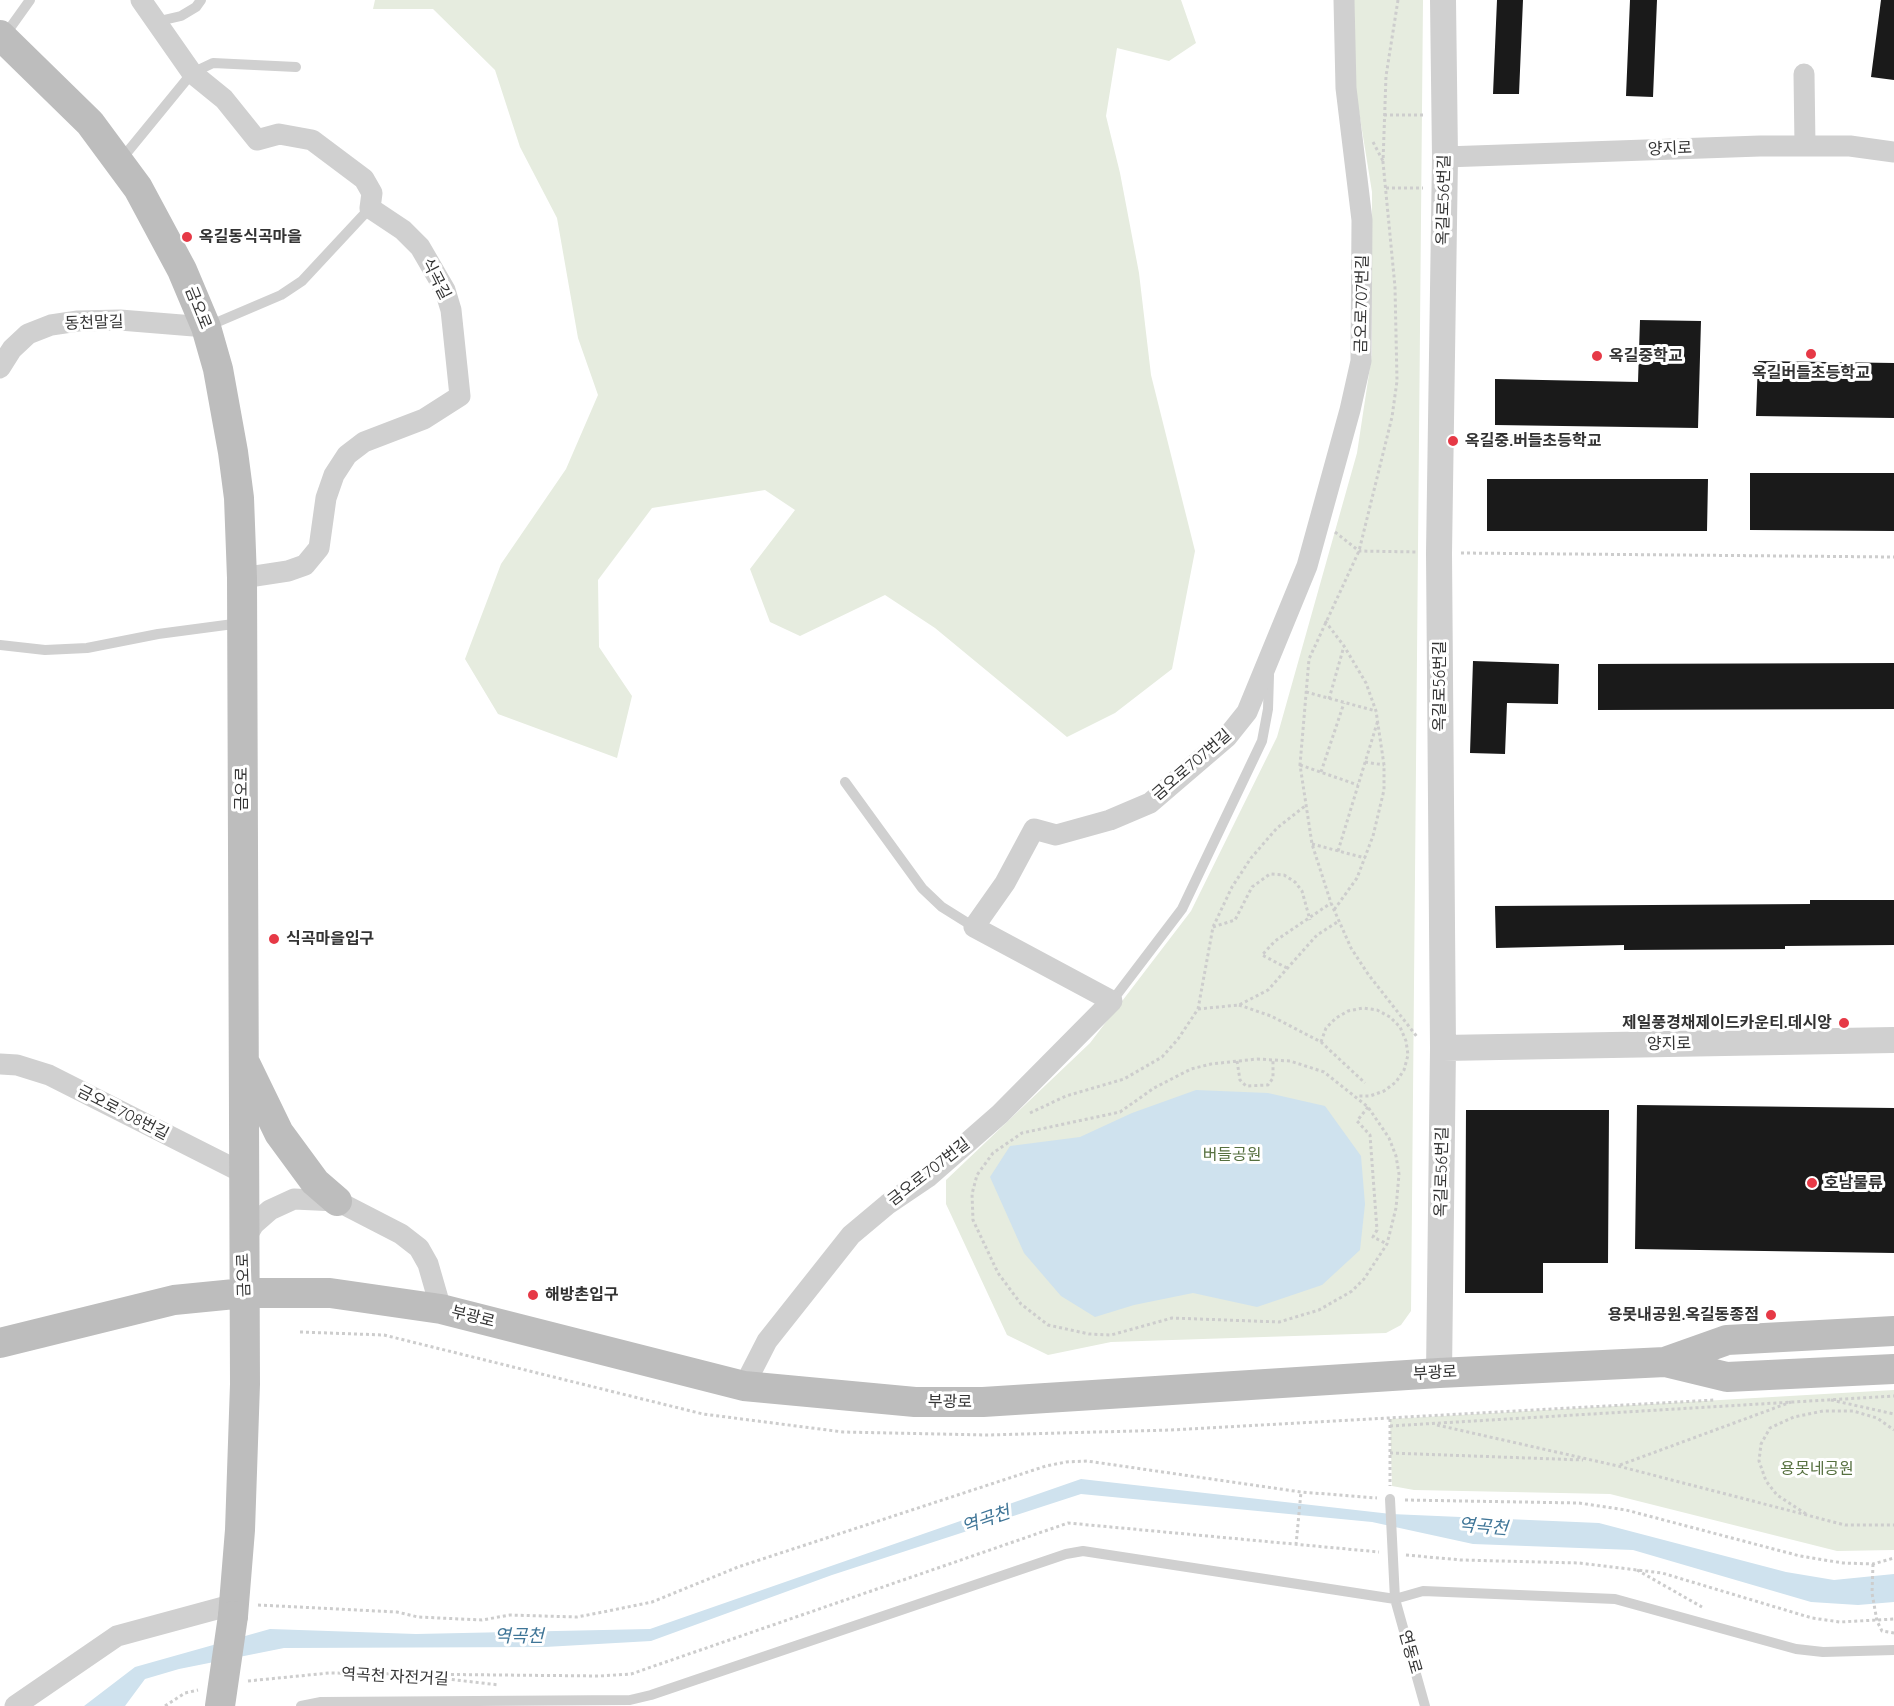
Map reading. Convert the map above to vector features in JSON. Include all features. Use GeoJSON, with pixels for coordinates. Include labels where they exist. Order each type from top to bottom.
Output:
{"type":"FeatureCollection","features":[{"type":"Feature","properties":{"kind":"main road","name":"금오로"},"geometry":{"type":"LineString","coordinates":[[1,36],[90,123],[120,161],[161,228],[206,327],[218,369],[239,498],[242,578],[245,1384],[234,1610],[214,1697]]}},
{"type":"Feature","properties":{"kind":"main road"},"geometry":{"type":"LineString","coordinates":[[243,1059],[279,1132],[315,1182],[337,1201]]}},
{"type":"Feature","properties":{"kind":"main road","name":"부광로"},"geometry":{"type":"LineString","coordinates":[[0,1343],[174,1300],[245,1293],[330,1293],[441,1309],[744,1386],[915,1402],[982,1402],[1439,1373],[1665,1362],[1727,1377],[1894,1369]]}},
{"type":"Feature","properties":{"kind":"main road","name":"부광로"},"geometry":{"type":"LineString","coordinates":[[1665,1362],[1727,1340],[1894,1331]]}},
{"type":"Feature","properties":{"kind":"street"},"geometry":{"type":"LineString","coordinates":[[141,0],[192,73],[224,99],[257,140],[279,134],[312,140],[364,179],[372,193],[370,208]]}},
{"type":"Feature","properties":{"kind":"street","name":"금오로707번길"},"geometry":{"type":"LineString","coordinates":[[974,927],[1005,883],[1034,829],[1056,836],[1110,820],[1150,803],[1227,737],[1247,712],[1307,566],[1318,518],[1350,410],[1361,361],[1362,220],[1346,88],[1344,0]]}},
{"type":"Feature","properties":{"kind":"street","name":"옥길로56번길"},"geometry":{"type":"LineString","coordinates":[[1439,1373],[1443,1048],[1439,553],[1445,188],[1443,0]]}},
{"type":"Feature","properties":{"kind":"street"},"geometry":{"type":"LineString","coordinates":[[1804,74],[1805,146]]}},
{"type":"Feature","properties":{"kind":"street","name":"양지로"},"geometry":{"type":"LineString","coordinates":[[1445,157],[1805,146],[1850,146],[1894,152]]}},
{"type":"Feature","properties":{"kind":"street","name":"식곡길"},"geometry":{"type":"LineString","coordinates":[[242,578],[288,571],[305,565],[319,548],[326,498],[334,475],[347,455],[364,442],[424,419],[460,396],[452,310],[445,290],[420,247],[403,230],[370,208]]}},
{"type":"Feature","properties":{"kind":"street","name":"동천말길"},"geometry":{"type":"LineString","coordinates":[[0,368],[12,348],[28,333],[51,325],[78,321],[120,320],[206,327]]}},
{"type":"Feature","properties":{"kind":"street"},"geometry":{"type":"LineString","coordinates":[[974,927],[1112,1001]]}},
{"type":"Feature","properties":{"kind":"street","name":"금오로707번길"},"geometry":{"type":"LineString","coordinates":[[744,1386],[767,1341],[851,1235],[888,1204],[928,1177],[1000,1114],[1112,1001]]}},
{"type":"Feature","properties":{"kind":"street","name":"양지로"},"geometry":{"type":"LineString","coordinates":[[1443,1048],[1894,1040]]}},
{"type":"Feature","properties":{"kind":"street","name":"금오로708번길"},"geometry":{"type":"LineString","coordinates":[[0,1064],[17,1065],[48,1075],[243,1173]]}},
{"type":"Feature","properties":{"kind":"street"},"geometry":{"type":"LineString","coordinates":[[243,1243],[254,1224],[270,1210],[294,1199],[337,1201],[401,1234],[419,1248],[428,1264],[441,1309]]}},
{"type":"Feature","properties":{"kind":"street"},"geometry":{"type":"LineString","coordinates":[[15,1706],[117,1636],[234,1610]]}},
{"type":"Feature","properties":{"kind":"lane"},"geometry":{"type":"LineString","coordinates":[[1,36],[30,0]]}},
{"type":"Feature","properties":{"kind":"lane"},"geometry":{"type":"LineString","coordinates":[[155,22],[181,16],[196,7],[201,0]]}},
{"type":"Feature","properties":{"kind":"lane"},"geometry":{"type":"LineString","coordinates":[[120,161],[192,73],[213,63],[296,67]]}},
{"type":"Feature","properties":{"kind":"lane"},"geometry":{"type":"LineString","coordinates":[[206,327],[281,295],[302,281],[370,208]]}},
{"type":"Feature","properties":{"kind":"lane"},"geometry":{"type":"LineString","coordinates":[[0,645],[45,650],[87,648],[158,634],[241,623]]}},
{"type":"Feature","properties":{"kind":"lane"},"geometry":{"type":"LineString","coordinates":[[1112,1001],[1182,909],[1262,741],[1269,709],[1269,657]]}},
{"type":"Feature","properties":{"kind":"lane"},"geometry":{"type":"LineString","coordinates":[[845,782],[922,888],[942,907],[974,927]]}},
{"type":"Feature","properties":{"kind":"lane","name":"연동로"},"geometry":{"type":"LineString","coordinates":[[1390,1499],[1395,1599],[1425,1706]]}},
{"type":"Feature","properties":{"kind":"lane"},"geometry":{"type":"LineString","coordinates":[[301,1706],[321,1702],[630,1700],[1066,1554],[1083,1551],[1395,1599],[1423,1591],[1589,1596],[1615,1599],[1796,1649],[1822,1652],[1894,1650]]}},
{"type":"Feature","properties":{"kind":"path"},"geometry":{"type":"LineString","coordinates":[[1398,0],[1386,76],[1384,114],[1386,188],[1395,287],[1397,381],[1392,417],[1359,551],[1309,659],[1300,765],[1312,844],[1331,903],[1351,948],[1368,974],[1418,1038]]}},
{"type":"Feature","properties":{"kind":"path"},"geometry":{"type":"LineString","coordinates":[[1384,114],[1444,115]]}},
{"type":"Feature","properties":{"kind":"path"},"geometry":{"type":"LineString","coordinates":[[1386,188],[1445,188]]}},
{"type":"Feature","properties":{"kind":"path"},"geometry":{"type":"LineString","coordinates":[[1318,518],[1359,551],[1894,557]]}},
{"type":"Feature","properties":{"kind":"path"},"geometry":{"type":"LineString","coordinates":[[1325,621],[1344,646],[1366,683],[1378,720],[1384,765],[1384,790],[1365,858],[1357,878],[1335,910]]}},
{"type":"Feature","properties":{"kind":"path"},"geometry":{"type":"LineString","coordinates":[[1329,699],[1344,646]]}},
{"type":"Feature","properties":{"kind":"path"},"geometry":{"type":"LineString","coordinates":[[1305,692],[1376,711]]}},
{"type":"Feature","properties":{"kind":"path"},"geometry":{"type":"LineString","coordinates":[[1321,772],[1344,703]]}},
{"type":"Feature","properties":{"kind":"path"},"geometry":{"type":"LineString","coordinates":[[1338,851],[1378,720]]}},
{"type":"Feature","properties":{"kind":"path"},"geometry":{"type":"LineString","coordinates":[[1365,762],[1384,765]]}},
{"type":"Feature","properties":{"kind":"path"},"geometry":{"type":"LineString","coordinates":[[1300,765],[1358,785]]}},
{"type":"Feature","properties":{"kind":"path"},"geometry":{"type":"LineString","coordinates":[[1000,1114],[1017,1119],[1066,1096],[1124,1079],[1162,1057],[1198,1010],[1213,927],[1232,887],[1251,858],[1277,828],[1305,806]]}},
{"type":"Feature","properties":{"kind":"path"},"geometry":{"type":"LineString","coordinates":[[1312,844],[1365,858]]}},
{"type":"Feature","properties":{"kind":"path"},"geometry":{"type":"LineString","coordinates":[[1213,927],[1226,926],[1235,920],[1252,887],[1270,874],[1284,875],[1295,882],[1302,891],[1310,920]]}},
{"type":"Feature","properties":{"kind":"path"},"geometry":{"type":"LineString","coordinates":[[1287,968],[1262,955],[1275,941],[1310,920],[1331,903]]}},
{"type":"Feature","properties":{"kind":"path"},"geometry":{"type":"LineString","coordinates":[[1198,1010],[1239,1005],[1268,990],[1317,935],[1339,921]]}},
{"type":"Feature","properties":{"kind":"path"},"geometry":{"type":"LineString","coordinates":[[1239,1005],[1271,1016],[1321,1042],[1365,1083]]}},
{"type":"Feature","properties":{"kind":"path"},"geometry":{"type":"LineString","coordinates":[[1321,1042],[1326,1028],[1336,1018],[1348,1011],[1363,1008],[1377,1010],[1390,1017],[1400,1027],[1406,1041],[1408,1055],[1404,1070],[1396,1082],[1384,1091],[1370,1096],[1356,1096]]}},
{"type":"Feature","properties":{"kind":"path"},"geometry":{"type":"LineString","coordinates":[[1236,1060],[1240,1080],[1246,1086],[1268,1085],[1273,1078],[1273,1059]]}},
{"type":"Feature","properties":{"kind":"path"},"geometry":{"type":"LineString","coordinates":[[1273,1059],[1308,1065],[1339,1081],[1356,1096],[1368,1107],[1389,1138],[1396,1156],[1398,1191],[1387,1244],[1377,1262],[1352,1291],[1319,1310],[1279,1322],[1172,1318],[1111,1335],[1089,1334],[1048,1325],[1028,1310],[1009,1290],[980,1236],[971,1206],[977,1175],[993,1153],[1022,1133],[1120,1112],[1154,1088],[1191,1069],[1236,1060],[1273,1059]]}},
{"type":"Feature","properties":{"kind":"path"},"geometry":{"type":"LineString","coordinates":[[1368,1107],[1357,1121],[1370,1135],[1377,1230],[1373,1237],[1387,1244]]}},
{"type":"Feature","properties":{"kind":"path"},"geometry":{"type":"LineString","coordinates":[[1390,1426],[1894,1396]]}},
{"type":"Feature","properties":{"kind":"path"},"geometry":{"type":"LineString","coordinates":[[1827,1399],[1894,1414]]}},
{"type":"Feature","properties":{"kind":"path"},"geometry":{"type":"LineString","coordinates":[[1618,1466],[1795,1401]]}},
{"type":"Feature","properties":{"kind":"path"},"geometry":{"type":"LineString","coordinates":[[1809,1516],[1777,1495],[1766,1481],[1759,1461],[1761,1444],[1770,1428],[1794,1416],[1823,1411],[1853,1412],[1877,1418],[1894,1430]]}},
{"type":"Feature","properties":{"kind":"path"},"geometry":{"type":"LineString","coordinates":[[1390,1419],[1390,1499]]}},
{"type":"Feature","properties":{"kind":"path"},"geometry":{"type":"LineString","coordinates":[[1433,1424],[1618,1466],[1845,1525],[1888,1526],[1894,1524]]}},
{"type":"Feature","properties":{"kind":"path"},"geometry":{"type":"LineString","coordinates":[[1390,1453],[1592,1460]]}},
{"type":"Feature","properties":{"kind":"path"},"geometry":{"type":"LineString","coordinates":[[1296,1545],[1301,1492]]}},
{"type":"Feature","properties":{"kind":"path"},"geometry":{"type":"LineString","coordinates":[[403,1674],[599,1676],[632,1674],[1068,1523],[1391,1553]]}},
{"type":"Feature","properties":{"kind":"path"},"geometry":{"type":"LineString","coordinates":[[1402,1554],[1473,1560],[1579,1563],[1662,1573],[1812,1618],[1840,1622],[1894,1619]]}},
{"type":"Feature","properties":{"kind":"path"},"geometry":{"type":"LineString","coordinates":[[1873,1564],[1872,1593],[1876,1621],[1882,1631],[1894,1633]]}},
{"type":"Feature","properties":{"kind":"path"},"geometry":{"type":"LineString","coordinates":[[1636,1570],[1708,1610]]}},
{"type":"Feature","properties":{"kind":"path","name":"역곡천 자전거길"},"geometry":{"type":"LineString","coordinates":[[241,1682],[329,1673],[403,1674],[505,1686]]}},
{"type":"Feature","properties":{"kind":"path"},"geometry":{"type":"LineString","coordinates":[[165,1706],[185,1693],[214,1697]]}},
{"type":"Feature","properties":{"kind":"green space"},"geometry":{"type":"Polygon","coordinates":[[[375,0],[1181,0],[1196,43],[1169,61],[1117,48],[1106,116],[1120,173],[1139,273],[1151,375],[1195,551],[1172,669],[1115,713],[1067,737],[935,628],[885,595],[800,636],[770,622],[750,569],[795,510],[765,490],[652,508],[598,580],[599,647],[632,696],[617,758],[498,714],[465,659],[501,564],[566,469],[598,395],[578,338],[557,218],[520,147],[495,70],[433,9],[373,9],[375,0]]]}},
{"type":"Feature","properties":{"kind":"green space","name":"버들공원"},"geometry":{"type":"Polygon","coordinates":[[[1354,0],[1423,0],[1411,1311],[1401,1325],[1386,1333],[1111,1342],[1048,1355],[1007,1335],[946,1204],[946,1180],[1090,1043],[1191,911],[1277,737],[1357,453],[1372,354],[1372,192],[1355,87],[1354,0]]]}},
{"type":"Feature","properties":{"kind":"green space","name":"용못네공원"},"geometry":{"type":"Polygon","coordinates":[[[1894,1390],[1894,1550],[1837,1551],[1610,1494],[1414,1490],[1392,1486],[1390,1419],[1894,1390]]]}},
{"type":"Feature","properties":{"kind":"water"},"geometry":{"type":"Polygon","coordinates":[[[1196,1090],[1268,1093],[1325,1106],[1361,1156],[1365,1204],[1360,1250],[1322,1285],[1257,1307],[1193,1293],[1134,1305],[1095,1317],[1061,1296],[1024,1253],[990,1177],[1010,1146],[1080,1137],[1132,1113],[1196,1090]]]}},
{"type":"Feature","properties":{"kind":"water","name":"역곡천"},"geometry":{"type":"Polygon","coordinates":[[[1081,1479],[1391,1514],[1599,1523],[1786,1572],[1834,1580],[1894,1574],[1894,1602],[1858,1605],[1811,1602],[1633,1550],[1473,1544],[1372,1522],[1081,1494],[832,1575],[651,1641],[545,1647],[284,1648],[179,1669],[145,1679],[125,1706],[84,1706],[135,1667],[270,1629],[416,1634],[650,1629],[1081,1479]]]}},
{"type":"Feature","properties":{"kind":"building"},"geometry":{"type":"Polygon","coordinates":[[[1497,0],[1523,0],[1519,94],[1493,94],[1497,0]]]}},
{"type":"Feature","properties":{"kind":"building"},"geometry":{"type":"Polygon","coordinates":[[[1630,0],[1657,0],[1653,97],[1626,96],[1630,0]]]}},
{"type":"Feature","properties":{"kind":"building"},"geometry":{"type":"Polygon","coordinates":[[[1881,0],[1894,0],[1894,80],[1871,77],[1881,0]]]}},
{"type":"Feature","properties":{"kind":"building"},"geometry":{"type":"Polygon","coordinates":[[[1640,320],[1701,321],[1698,428],[1495,425],[1495,379],[1638,382],[1640,320]]]}},
{"type":"Feature","properties":{"kind":"building"},"geometry":{"type":"Polygon","coordinates":[[[1758,361],[1894,363],[1894,418],[1756,416],[1758,361]]]}},
{"type":"Feature","properties":{"kind":"building"},"geometry":{"type":"Polygon","coordinates":[[[1750,473],[1894,473],[1894,531],[1750,530],[1750,473]]]}},
{"type":"Feature","properties":{"kind":"building"},"geometry":{"type":"Polygon","coordinates":[[[1487,479],[1708,479],[1707,531],[1487,531],[1487,479]]]}},
{"type":"Feature","properties":{"kind":"building"},"geometry":{"type":"Polygon","coordinates":[[[1473,661],[1559,664],[1558,704],[1507,703],[1505,754],[1470,753],[1473,661]]]}},
{"type":"Feature","properties":{"kind":"building"},"geometry":{"type":"Polygon","coordinates":[[[1894,663],[1894,709],[1598,710],[1598,664],[1894,663]]]}},
{"type":"Feature","properties":{"kind":"building"},"geometry":{"type":"Polygon","coordinates":[[[1810,900],[1894,900],[1894,945],[1785,946],[1785,949],[1624,950],[1624,945],[1496,948],[1495,906],[1810,904],[1810,900]]]}},
{"type":"Feature","properties":{"kind":"building"},"geometry":{"type":"Polygon","coordinates":[[[1637,1105],[1894,1108],[1894,1253],[1635,1249],[1637,1105]]]}},
{"type":"Feature","properties":{"kind":"building"},"geometry":{"type":"Polygon","coordinates":[[[1466,1110],[1609,1110],[1608,1263],[1543,1263],[1543,1293],[1465,1293],[1466,1110]]]}},
{"type":"Feature","properties":{"kind":"place","name":"옥길동식곡마을"},"geometry":{"type":"Point","coordinates":[187,237]}},
{"type":"Feature","properties":{"kind":"place","name":"옥길버들초등학교"},"geometry":{"type":"Point","coordinates":[1811,354]}},
{"type":"Feature","properties":{"kind":"place","name":"옥길중학교"},"geometry":{"type":"Point","coordinates":[1597,356]}},
{"type":"Feature","properties":{"kind":"place","name":"옥길중.버들초등학교"},"geometry":{"type":"Point","coordinates":[1453,441]}},
{"type":"Feature","properties":{"kind":"place","name":"식곡마을입구"},"geometry":{"type":"Point","coordinates":[274,939]}},
{"type":"Feature","properties":{"kind":"place","name":"제일풍경채제이드카운티.데시앙"},"geometry":{"type":"Point","coordinates":[1844,1023]}},
{"type":"Feature","properties":{"kind":"place","name":"호남물류"},"geometry":{"type":"Point","coordinates":[1812,1183]}},
{"type":"Feature","properties":{"kind":"place","name":"해방촌입구"},"geometry":{"type":"Point","coordinates":[533,1295]}},
{"type":"Feature","properties":{"kind":"place","name":"용못내공원.옥길동종점"},"geometry":{"type":"Point","coordinates":[1771,1315]}}]}
